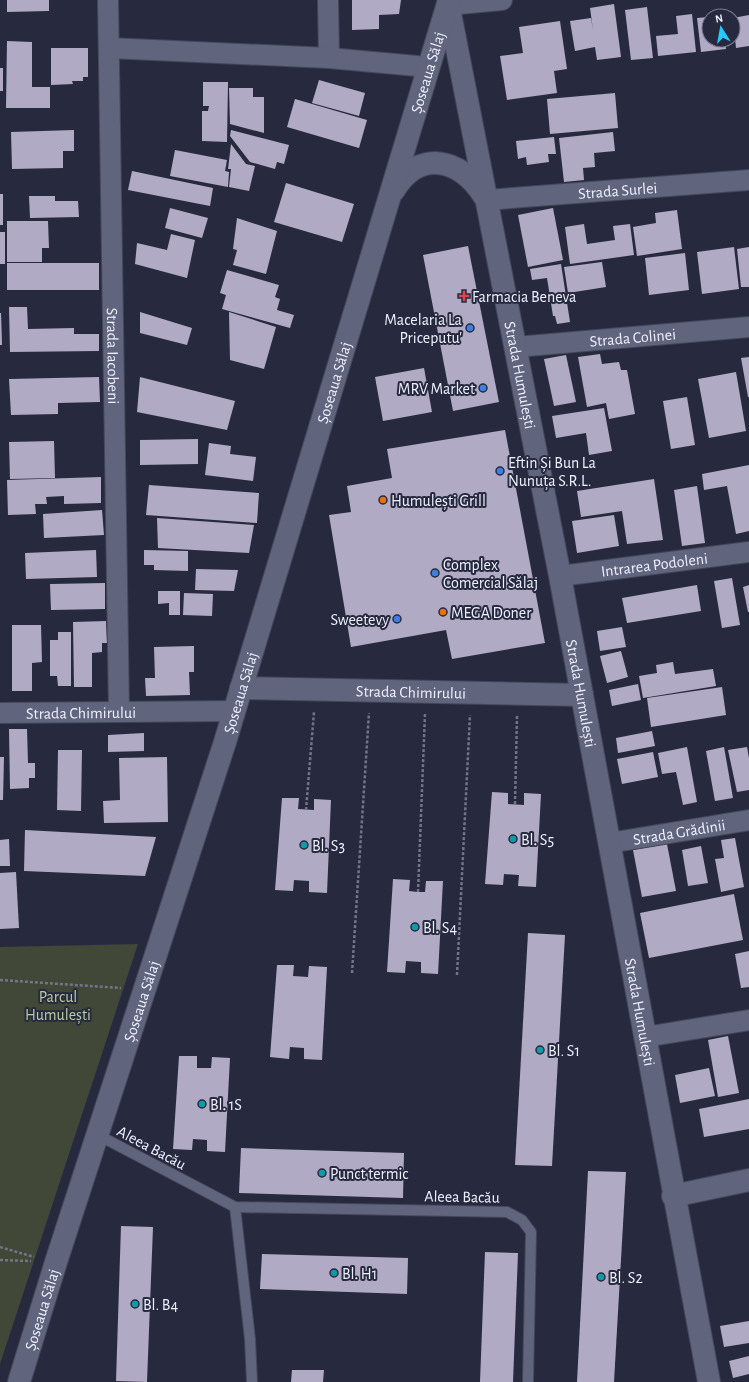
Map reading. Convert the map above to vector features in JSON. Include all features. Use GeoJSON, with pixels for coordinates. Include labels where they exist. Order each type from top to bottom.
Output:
{"type":"FeatureCollection","features":[{"type":"Feature","properties":{"kind":"street","name":"Strada Iacobeni"},"geometry":{"type":"LineString","coordinates":[[108,0],[119,712]]}},
{"type":"Feature","properties":{"kind":"street"},"geometry":{"type":"LineString","coordinates":[[328,0],[329,58]]}},
{"type":"Feature","properties":{"kind":"street"},"geometry":{"type":"LineString","coordinates":[[449,3],[502,0]]}},
{"type":"Feature","properties":{"kind":"street","name":"Șoseaua Sălaj"},"geometry":{"type":"LineString","coordinates":[[19,1382],[56,1262],[234,711],[428,67],[449,3]]}},
{"type":"Feature","properties":{"kind":"street","name":"Strada Humulești"},"geometry":{"type":"LineString","coordinates":[[449,3],[560,576],[709,1382]]}},
{"type":"Feature","properties":{"kind":"street"},"geometry":{"type":"LineString","coordinates":[[109,48],[329,58],[428,67]]}},
{"type":"Feature","properties":{"kind":"street"},"geometry":{"type":"LineString","coordinates":[[389,197],[404,175],[416,167],[430,163],[444,163],[458,168],[469,176],[477,185],[486,200]]}},
{"type":"Feature","properties":{"kind":"street","name":"Strada Surlei"},"geometry":{"type":"LineString","coordinates":[[486,200],[749,180]]}},
{"type":"Feature","properties":{"kind":"street","name":"Strada Colinei"},"geometry":{"type":"LineString","coordinates":[[516,346],[749,327]]}},
{"type":"Feature","properties":{"kind":"street","name":"Intrarea Podoleni"},"geometry":{"type":"LineString","coordinates":[[560,576],[749,552]]}},
{"type":"Feature","properties":{"kind":"street","name":"Strada Chimirului"},"geometry":{"type":"LineString","coordinates":[[241,688],[582,695]]}},
{"type":"Feature","properties":{"kind":"street","name":"Strada Chimirului"},"geometry":{"type":"LineString","coordinates":[[0,713],[234,711]]}},
{"type":"Feature","properties":{"kind":"street","name":"Strada Grădinii"},"geometry":{"type":"LineString","coordinates":[[609,843],[749,820]]}},
{"type":"Feature","properties":{"kind":"street"},"geometry":{"type":"LineString","coordinates":[[645,1037],[749,1020]]}},
{"type":"Feature","properties":{"kind":"street"},"geometry":{"type":"LineString","coordinates":[[674,1196],[749,1180]]}},
{"type":"Feature","properties":{"kind":"lane","name":"Aleea Bacău"},"geometry":{"type":"LineString","coordinates":[[98,1135],[235,1207],[507,1212],[522,1220],[531,1232],[528,1382]]}},
{"type":"Feature","properties":{"kind":"lane"},"geometry":{"type":"LineString","coordinates":[[235,1207],[250,1338],[252,1382]]}},
{"type":"Feature","properties":{"kind":"path"},"geometry":{"type":"LineString","coordinates":[[306,810],[316,690]]}},
{"type":"Feature","properties":{"kind":"path"},"geometry":{"type":"LineString","coordinates":[[352,973],[370,691]]}},
{"type":"Feature","properties":{"kind":"path"},"geometry":{"type":"LineString","coordinates":[[418,892],[426,692]]}},
{"type":"Feature","properties":{"kind":"path"},"geometry":{"type":"LineString","coordinates":[[456,975],[471,693]]}},
{"type":"Feature","properties":{"kind":"path"},"geometry":{"type":"LineString","coordinates":[[515,804],[517,694]]}},
{"type":"Feature","properties":{"kind":"path"},"geometry":{"type":"LineString","coordinates":[[0,980],[145,990]]}},
{"type":"Feature","properties":{"kind":"path"},"geometry":{"type":"LineString","coordinates":[[0,1247],[56,1262]]}},
{"type":"Feature","properties":{"kind":"path"},"geometry":{"type":"LineString","coordinates":[[0,1260],[56,1262]]}},
{"type":"Feature","properties":{"kind":"green space","name":"Parcul Humulești"},"geometry":{"type":"Polygon","coordinates":[[[138,944],[0,1364],[0,947],[138,944]]]}},
{"type":"Feature","properties":{"kind":"building"},"geometry":{"type":"Polygon","coordinates":[[[7,0],[49,0],[49,11],[7,12],[7,0]]]}},
{"type":"Feature","properties":{"kind":"building"},"geometry":{"type":"Polygon","coordinates":[[[352,0],[401,0],[399,14],[379,15],[379,29],[352,30],[352,0]]]}},
{"type":"Feature","properties":{"kind":"building"},"geometry":{"type":"Polygon","coordinates":[[[614,4],[621,57],[597,60],[595,47],[575,51],[570,21],[591,18],[593,30],[590,8],[614,4]]]}},
{"type":"Feature","properties":{"kind":"building"},"geometry":{"type":"Polygon","coordinates":[[[647,7],[653,58],[631,60],[625,10],[647,7]]]}},
{"type":"Feature","properties":{"kind":"building"},"geometry":{"type":"Polygon","coordinates":[[[692,14],[696,52],[658,56],[656,36],[678,34],[676,16],[692,14]]]}},
{"type":"Feature","properties":{"kind":"building"},"geometry":{"type":"Polygon","coordinates":[[[749,15],[749,46],[741,47],[741,16],[749,15]]]}},
{"type":"Feature","properties":{"kind":"building"},"geometry":{"type":"Polygon","coordinates":[[[697,18],[701,18],[701,48],[726,49],[701,52],[697,18]]]}},
{"type":"Feature","properties":{"kind":"building"},"geometry":{"type":"Polygon","coordinates":[[[560,21],[567,69],[554,71],[557,93],[507,100],[500,56],[523,53],[519,27],[560,21]]]}},
{"type":"Feature","properties":{"kind":"building"},"geometry":{"type":"Polygon","coordinates":[[[7,41],[32,42],[32,87],[50,87],[50,108],[6,108],[7,41]]]}},
{"type":"Feature","properties":{"kind":"building"},"geometry":{"type":"Polygon","coordinates":[[[51,48],[88,48],[88,77],[83,77],[83,81],[72,81],[73,84],[51,85],[51,48]]]}},
{"type":"Feature","properties":{"kind":"building"},"geometry":{"type":"Polygon","coordinates":[[[0,68],[3,68],[3,91],[0,91],[0,68]]]}},
{"type":"Feature","properties":{"kind":"building"},"geometry":{"type":"Polygon","coordinates":[[[319,80],[365,93],[359,116],[312,103],[319,80]]]}},
{"type":"Feature","properties":{"kind":"building"},"geometry":{"type":"Polygon","coordinates":[[[203,82],[228,82],[227,142],[202,141],[202,111],[208,111],[209,106],[203,106],[203,82]]]}},
{"type":"Feature","properties":{"kind":"building"},"geometry":{"type":"Polygon","coordinates":[[[229,88],[253,88],[253,97],[264,97],[264,133],[230,124],[229,88]]]}},
{"type":"Feature","properties":{"kind":"building"},"geometry":{"type":"Polygon","coordinates":[[[615,93],[618,128],[550,134],[547,99],[615,93]]]}},
{"type":"Feature","properties":{"kind":"building"},"geometry":{"type":"Polygon","coordinates":[[[295,99],[367,120],[359,148],[287,127],[295,99]]]}},
{"type":"Feature","properties":{"kind":"building"},"geometry":{"type":"Polygon","coordinates":[[[74,130],[74,151],[63,151],[63,168],[12,169],[11,132],[74,130]]]}},
{"type":"Feature","properties":{"kind":"building"},"geometry":{"type":"Polygon","coordinates":[[[231,130],[289,145],[284,164],[277,162],[275,169],[250,162],[230,136],[231,130]]]}},
{"type":"Feature","properties":{"kind":"building"},"geometry":{"type":"Polygon","coordinates":[[[613,132],[615,151],[594,153],[595,167],[583,168],[584,180],[564,182],[559,138],[613,132]]]}},
{"type":"Feature","properties":{"kind":"building"},"geometry":{"type":"Polygon","coordinates":[[[554,137],[556,154],[548,154],[549,162],[527,165],[526,157],[518,159],[516,141],[554,137]]]}},
{"type":"Feature","properties":{"kind":"building"},"geometry":{"type":"Polygon","coordinates":[[[231,144],[246,164],[255,166],[249,191],[229,187],[231,169],[228,169],[231,144]]]}},
{"type":"Feature","properties":{"kind":"building"},"geometry":{"type":"Polygon","coordinates":[[[175,150],[227,160],[225,171],[229,172],[228,187],[170,176],[175,150]]]}},
{"type":"Feature","properties":{"kind":"building"},"geometry":{"type":"Polygon","coordinates":[[[132,171],[213,188],[210,206],[128,190],[132,171]]]}},
{"type":"Feature","properties":{"kind":"building"},"geometry":{"type":"Polygon","coordinates":[[[286,183],[354,204],[342,242],[274,222],[286,183]]]}},
{"type":"Feature","properties":{"kind":"building"},"geometry":{"type":"Polygon","coordinates":[[[0,194],[3,194],[3,225],[0,225],[0,194]]]}},
{"type":"Feature","properties":{"kind":"building"},"geometry":{"type":"Polygon","coordinates":[[[29,196],[55,196],[55,201],[78,201],[79,217],[30,218],[29,196]]]}},
{"type":"Feature","properties":{"kind":"building"},"geometry":{"type":"Polygon","coordinates":[[[170,208],[208,218],[202,238],[165,228],[170,208]]]}},
{"type":"Feature","properties":{"kind":"building"},"geometry":{"type":"Polygon","coordinates":[[[553,208],[563,260],[528,267],[518,215],[553,208]]]}},
{"type":"Feature","properties":{"kind":"building"},"geometry":{"type":"Polygon","coordinates":[[[677,210],[682,249],[637,256],[633,227],[656,223],[655,213],[677,210]]]}},
{"type":"Feature","properties":{"kind":"building"},"geometry":{"type":"Polygon","coordinates":[[[237,218],[277,231],[266,274],[233,265],[237,250],[233,249],[237,218]]]}},
{"type":"Feature","properties":{"kind":"building"},"geometry":{"type":"Polygon","coordinates":[[[7,221],[48,221],[49,248],[42,248],[42,262],[7,262],[7,221]]]}},
{"type":"Feature","properties":{"kind":"building"},"geometry":{"type":"Polygon","coordinates":[[[584,224],[587,244],[615,240],[613,226],[630,224],[634,255],[570,264],[565,227],[584,224]]]}},
{"type":"Feature","properties":{"kind":"building"},"geometry":{"type":"Polygon","coordinates":[[[0,232],[5,232],[5,264],[0,264],[0,232]]]}},
{"type":"Feature","properties":{"kind":"building"},"geometry":{"type":"Polygon","coordinates":[[[171,234],[195,240],[187,278],[135,264],[137,243],[167,250],[171,234]]]}},
{"type":"Feature","properties":{"kind":"building"},"geometry":{"type":"Polygon","coordinates":[[[468,246],[499,402],[453,411],[423,255],[468,246]]]}},
{"type":"Feature","properties":{"kind":"building"},"geometry":{"type":"Polygon","coordinates":[[[734,247],[739,289],[702,294],[697,252],[734,247]]]}},
{"type":"Feature","properties":{"kind":"building"},"geometry":{"type":"Polygon","coordinates":[[[749,247],[749,287],[741,287],[737,249],[749,247]]]}},
{"type":"Feature","properties":{"kind":"building"},"geometry":{"type":"Polygon","coordinates":[[[685,253],[689,290],[649,295],[645,258],[685,253]]]}},
{"type":"Feature","properties":{"kind":"building"},"geometry":{"type":"Polygon","coordinates":[[[602,262],[606,287],[568,293],[564,267],[602,262]]]}},
{"type":"Feature","properties":{"kind":"building"},"geometry":{"type":"Polygon","coordinates":[[[7,263],[99,263],[99,290],[7,290],[7,263]]]}},
{"type":"Feature","properties":{"kind":"building"},"geometry":{"type":"Polygon","coordinates":[[[561,264],[570,322],[557,324],[555,316],[553,316],[547,278],[532,280],[530,269],[561,264]]]}},
{"type":"Feature","properties":{"kind":"building"},"geometry":{"type":"Polygon","coordinates":[[[227,270],[279,285],[275,297],[280,299],[277,310],[294,315],[290,328],[222,309],[226,295],[220,293],[227,270]]]}},
{"type":"Feature","properties":{"kind":"building"},"geometry":{"type":"Polygon","coordinates":[[[9,307],[27,307],[28,329],[74,328],[74,334],[99,334],[99,351],[10,352],[9,307]]]}},
{"type":"Feature","properties":{"kind":"building"},"geometry":{"type":"Polygon","coordinates":[[[140,312],[192,328],[187,345],[140,333],[140,312]]]}},
{"type":"Feature","properties":{"kind":"building"},"geometry":{"type":"Polygon","coordinates":[[[229,312],[276,327],[264,369],[230,360],[229,312]]]}},
{"type":"Feature","properties":{"kind":"building"},"geometry":{"type":"Polygon","coordinates":[[[1,313],[2,345],[0,345],[1,313]]]}},
{"type":"Feature","properties":{"kind":"building"},"geometry":{"type":"Polygon","coordinates":[[[600,354],[602,364],[619,362],[621,370],[627,370],[635,414],[609,419],[606,403],[587,407],[578,357],[600,354]]]}},
{"type":"Feature","properties":{"kind":"building"},"geometry":{"type":"Polygon","coordinates":[[[566,355],[576,402],[554,406],[544,359],[566,355]]]}},
{"type":"Feature","properties":{"kind":"building"},"geometry":{"type":"Polygon","coordinates":[[[749,357],[749,397],[748,397],[741,358],[749,357]]]}},
{"type":"Feature","properties":{"kind":"building"},"geometry":{"type":"Polygon","coordinates":[[[424,368],[432,412],[383,421],[375,377],[424,368]]]}},
{"type":"Feature","properties":{"kind":"building"},"geometry":{"type":"Polygon","coordinates":[[[736,372],[746,431],[709,438],[698,379],[736,372]]]}},
{"type":"Feature","properties":{"kind":"building"},"geometry":{"type":"Polygon","coordinates":[[[99,377],[100,402],[58,403],[58,414],[11,415],[9,379],[99,377]]]}},
{"type":"Feature","properties":{"kind":"building"},"geometry":{"type":"Polygon","coordinates":[[[140,377],[235,401],[227,430],[137,412],[140,377]]]}},
{"type":"Feature","properties":{"kind":"building"},"geometry":{"type":"Polygon","coordinates":[[[687,397],[695,445],[671,449],[663,401],[687,397]]]}},
{"type":"Feature","properties":{"kind":"building"},"geometry":{"type":"Polygon","coordinates":[[[604,408],[612,451],[589,455],[586,433],[556,438],[552,416],[604,408]]]}},
{"type":"Feature","properties":{"kind":"building","name":"Complex Comercial Sălaj"},"geometry":{"type":"Polygon","coordinates":[[[505,430],[545,643],[452,659],[446,630],[351,647],[329,515],[351,512],[347,486],[392,478],[387,449],[505,430]]]}},
{"type":"Feature","properties":{"kind":"building"},"geometry":{"type":"Polygon","coordinates":[[[198,439],[198,464],[140,465],[140,440],[198,439]]]}},
{"type":"Feature","properties":{"kind":"building"},"geometry":{"type":"Polygon","coordinates":[[[54,441],[55,478],[10,479],[9,442],[54,441]]]}},
{"type":"Feature","properties":{"kind":"building"},"geometry":{"type":"Polygon","coordinates":[[[209,443],[231,446],[230,454],[256,457],[253,481],[205,475],[209,443]]]}},
{"type":"Feature","properties":{"kind":"building"},"geometry":{"type":"Polygon","coordinates":[[[749,465],[749,531],[736,534],[727,486],[704,490],[702,474],[749,465]]]}},
{"type":"Feature","properties":{"kind":"building"},"geometry":{"type":"Polygon","coordinates":[[[101,477],[101,503],[64,504],[64,496],[46,497],[47,504],[35,504],[36,514],[8,515],[7,480],[101,477]]]}},
{"type":"Feature","properties":{"kind":"building"},"geometry":{"type":"Polygon","coordinates":[[[654,479],[663,540],[627,544],[622,511],[581,517],[577,491],[654,479]]]}},
{"type":"Feature","properties":{"kind":"building"},"geometry":{"type":"Polygon","coordinates":[[[149,485],[259,493],[257,523],[146,515],[149,485]]]}},
{"type":"Feature","properties":{"kind":"building"},"geometry":{"type":"Polygon","coordinates":[[[697,486],[705,543],[682,546],[674,490],[697,486]]]}},
{"type":"Feature","properties":{"kind":"building"},"geometry":{"type":"Polygon","coordinates":[[[102,510],[104,535],[44,538],[43,514],[102,510]]]}},
{"type":"Feature","properties":{"kind":"building"},"geometry":{"type":"Polygon","coordinates":[[[614,515],[619,546],[577,553],[572,521],[614,515]]]}},
{"type":"Feature","properties":{"kind":"building"},"geometry":{"type":"Polygon","coordinates":[[[157,518],[254,525],[249,553],[158,548],[157,518]]]}},
{"type":"Feature","properties":{"kind":"building"},"geometry":{"type":"Polygon","coordinates":[[[96,550],[97,577],[26,579],[25,553],[96,550]]]}},
{"type":"Feature","properties":{"kind":"building"},"geometry":{"type":"Polygon","coordinates":[[[144,550],[188,551],[188,571],[154,570],[154,565],[144,565],[144,550]]]}},
{"type":"Feature","properties":{"kind":"building"},"geometry":{"type":"Polygon","coordinates":[[[196,569],[238,570],[234,591],[195,590],[196,569]]]}},
{"type":"Feature","properties":{"kind":"building"},"geometry":{"type":"Polygon","coordinates":[[[732,578],[740,625],[722,628],[714,581],[732,578]]]}},
{"type":"Feature","properties":{"kind":"building"},"geometry":{"type":"Polygon","coordinates":[[[105,583],[105,609],[51,610],[50,584],[105,583]]]}},
{"type":"Feature","properties":{"kind":"building"},"geometry":{"type":"Polygon","coordinates":[[[697,585],[701,611],[627,623],[622,598],[697,585]]]}},
{"type":"Feature","properties":{"kind":"building"},"geometry":{"type":"Polygon","coordinates":[[[749,585],[749,612],[748,612],[743,587],[749,585]]]}},
{"type":"Feature","properties":{"kind":"building"},"geometry":{"type":"Polygon","coordinates":[[[158,591],[180,591],[180,615],[169,615],[169,603],[158,604],[158,591]]]}},
{"type":"Feature","properties":{"kind":"building"},"geometry":{"type":"Polygon","coordinates":[[[184,593],[213,594],[212,616],[183,615],[184,593]]]}},
{"type":"Feature","properties":{"kind":"building"},"geometry":{"type":"Polygon","coordinates":[[[106,621],[107,643],[102,643],[102,652],[92,653],[92,687],[74,687],[73,622],[106,621]]]}},
{"type":"Feature","properties":{"kind":"building"},"geometry":{"type":"Polygon","coordinates":[[[12,625],[41,625],[42,662],[32,663],[32,691],[12,691],[12,625]]]}},
{"type":"Feature","properties":{"kind":"building"},"geometry":{"type":"Polygon","coordinates":[[[622,627],[626,647],[600,651],[597,631],[622,627]]]}},
{"type":"Feature","properties":{"kind":"building"},"geometry":{"type":"Polygon","coordinates":[[[58,632],[71,632],[71,686],[58,686],[57,676],[50,676],[50,640],[58,640],[58,632]]]}},
{"type":"Feature","properties":{"kind":"building"},"geometry":{"type":"Polygon","coordinates":[[[194,646],[194,672],[189,672],[190,695],[146,696],[145,678],[155,678],[154,647],[194,646]]]}},
{"type":"Feature","properties":{"kind":"building"},"geometry":{"type":"Polygon","coordinates":[[[621,651],[628,677],[607,683],[600,656],[621,651]]]}},
{"type":"Feature","properties":{"kind":"building"},"geometry":{"type":"Polygon","coordinates":[[[673,662],[675,674],[713,669],[716,686],[643,698],[639,676],[657,673],[656,665],[673,662]]]}},
{"type":"Feature","properties":{"kind":"building"},"geometry":{"type":"Polygon","coordinates":[[[638,684],[641,700],[612,706],[609,690],[638,684]]]}},
{"type":"Feature","properties":{"kind":"building"},"geometry":{"type":"Polygon","coordinates":[[[722,687],[726,715],[651,727],[647,698],[722,687]]]}},
{"type":"Feature","properties":{"kind":"building"},"geometry":{"type":"Polygon","coordinates":[[[9,729],[27,729],[28,763],[35,763],[35,778],[29,778],[29,788],[10,789],[9,729]]]}},
{"type":"Feature","properties":{"kind":"building"},"geometry":{"type":"Polygon","coordinates":[[[652,731],[655,746],[618,753],[616,738],[652,731]]]}},
{"type":"Feature","properties":{"kind":"building"},"geometry":{"type":"Polygon","coordinates":[[[144,733],[144,751],[108,752],[108,735],[144,733]]]}},
{"type":"Feature","properties":{"kind":"building"},"geometry":{"type":"Polygon","coordinates":[[[687,747],[697,802],[683,805],[676,772],[662,774],[658,753],[687,747]]]}},
{"type":"Feature","properties":{"kind":"building"},"geometry":{"type":"Polygon","coordinates":[[[724,747],[733,798],[715,801],[706,751],[724,747]]]}},
{"type":"Feature","properties":{"kind":"building"},"geometry":{"type":"Polygon","coordinates":[[[747,747],[749,758],[749,790],[737,792],[728,750],[747,747]]]}},
{"type":"Feature","properties":{"kind":"building"},"geometry":{"type":"Polygon","coordinates":[[[58,750],[82,750],[81,811],[57,810],[58,750]]]}},
{"type":"Feature","properties":{"kind":"building"},"geometry":{"type":"Polygon","coordinates":[[[653,752],[658,777],[622,784],[617,759],[653,752]]]}},
{"type":"Feature","properties":{"kind":"building"},"geometry":{"type":"Polygon","coordinates":[[[0,757],[4,757],[3,800],[0,800],[0,757]]]}},
{"type":"Feature","properties":{"kind":"building"},"geometry":{"type":"Polygon","coordinates":[[[167,757],[168,822],[104,823],[103,801],[120,800],[119,758],[167,757]]]}},
{"type":"Feature","properties":{"kind":"building","name":"Bl. S5"},"geometry":{"type":"Polygon","coordinates":[[[492,792],[508,793],[508,804],[524,805],[524,793],[541,794],[536,887],[518,886],[519,875],[504,874],[503,885],[485,884],[492,792]]]}},
{"type":"Feature","properties":{"kind":"building","name":"Bl. S3"},"geometry":{"type":"Polygon","coordinates":[[[282,798],[299,798],[298,809],[314,810],[314,799],[331,800],[327,893],[309,892],[309,881],[294,880],[293,891],[275,890],[282,798]]]}},
{"type":"Feature","properties":{"kind":"building"},"geometry":{"type":"Polygon","coordinates":[[[25,830],[156,837],[145,876],[24,871],[25,830]]]}},
{"type":"Feature","properties":{"kind":"building"},"geometry":{"type":"Polygon","coordinates":[[[735,838],[744,887],[721,892],[715,859],[724,858],[721,840],[735,838]]]}},
{"type":"Feature","properties":{"kind":"building"},"geometry":{"type":"Polygon","coordinates":[[[9,839],[10,866],[0,866],[0,840],[9,839]]]}},
{"type":"Feature","properties":{"kind":"building"},"geometry":{"type":"Polygon","coordinates":[[[667,844],[676,891],[642,897],[633,850],[667,844]]]}},
{"type":"Feature","properties":{"kind":"building"},"geometry":{"type":"Polygon","coordinates":[[[701,846],[708,883],[688,886],[682,850],[701,846]]]}},
{"type":"Feature","properties":{"kind":"building"},"geometry":{"type":"Polygon","coordinates":[[[16,872],[19,928],[0,929],[0,873],[16,872]]]}},
{"type":"Feature","properties":{"kind":"building","name":"Bl. S4"},"geometry":{"type":"Polygon","coordinates":[[[393,879],[410,880],[409,891],[418,892],[425,892],[426,881],[443,881],[438,974],[421,973],[421,962],[406,961],[405,973],[387,972],[393,879]]]}},
{"type":"Feature","properties":{"kind":"building"},"geometry":{"type":"Polygon","coordinates":[[[734,894],[743,940],[649,958],[640,913],[734,894]]]}},
{"type":"Feature","properties":{"kind":"building","name":"Bl. S1"},"geometry":{"type":"Polygon","coordinates":[[[528,933],[565,935],[552,1166],[515,1165],[528,933]]]}},
{"type":"Feature","properties":{"kind":"building"},"geometry":{"type":"Polygon","coordinates":[[[749,951],[749,987],[741,988],[735,954],[749,951]]]}},
{"type":"Feature","properties":{"kind":"building"},"geometry":{"type":"Polygon","coordinates":[[[277,965],[294,965],[293,976],[308,977],[309,966],[327,967],[322,1060],[304,1059],[304,1048],[290,1047],[289,1059],[270,1057],[277,965]]]}},
{"type":"Feature","properties":{"kind":"building"},"geometry":{"type":"Polygon","coordinates":[[[728,1036],[739,1093],[718,1097],[708,1040],[728,1036]]]}},
{"type":"Feature","properties":{"kind":"building","name":"Bl. 1S"},"geometry":{"type":"Polygon","coordinates":[[[179,1056],[197,1056],[197,1068],[211,1068],[212,1057],[230,1058],[225,1152],[207,1151],[207,1140],[193,1139],[192,1150],[173,1149],[179,1056]]]}},
{"type":"Feature","properties":{"kind":"building"},"geometry":{"type":"Polygon","coordinates":[[[709,1068],[715,1096],[680,1103],[675,1075],[709,1068]]]}},
{"type":"Feature","properties":{"kind":"building"},"geometry":{"type":"Polygon","coordinates":[[[749,1099],[749,1129],[704,1137],[699,1109],[749,1099]]]}},
{"type":"Feature","properties":{"kind":"building","name":"Punct termic"},"geometry":{"type":"Polygon","coordinates":[[[241,1148],[404,1153],[403,1198],[239,1193],[241,1148]]]}},
{"type":"Feature","properties":{"kind":"building","name":"Bl. S2"},"geometry":{"type":"Polygon","coordinates":[[[588,1171],[626,1172],[614,1382],[577,1382],[588,1171]]]}},
{"type":"Feature","properties":{"kind":"building","name":"Bl. B4"},"geometry":{"type":"Polygon","coordinates":[[[121,1226],[153,1227],[147,1382],[116,1381],[121,1226]]]}},
{"type":"Feature","properties":{"kind":"building"},"geometry":{"type":"Polygon","coordinates":[[[485,1252],[518,1253],[513,1382],[480,1382],[485,1252]]]}},
{"type":"Feature","properties":{"kind":"building","name":"Bl. H1"},"geometry":{"type":"Polygon","coordinates":[[[262,1254],[408,1258],[407,1294],[260,1289],[262,1254]]]}},
{"type":"Feature","properties":{"kind":"building"},"geometry":{"type":"Polygon","coordinates":[[[749,1321],[749,1343],[724,1347],[720,1326],[749,1321]]]}},
{"type":"Feature","properties":{"kind":"building"},"geometry":{"type":"Polygon","coordinates":[[[749,1356],[749,1374],[733,1378],[729,1361],[749,1356]]]}},
{"type":"Feature","properties":{"kind":"building"},"geometry":{"type":"Polygon","coordinates":[[[292,1370],[324,1370],[323,1382],[291,1382],[292,1370]]]}},
{"type":"Feature","properties":{"kind":"place","name":"Farmacia Beneva"},"geometry":{"type":"Point","coordinates":[464,296]}},
{"type":"Feature","properties":{"kind":"place","name":"Macelaria La Priceputu'"},"geometry":{"type":"Point","coordinates":[470,328]}},
{"type":"Feature","properties":{"kind":"place","name":"MRV Market"},"geometry":{"type":"Point","coordinates":[483,388]}},
{"type":"Feature","properties":{"kind":"place","name":"Eftin Și Bun La Nunuța S.R.L."},"geometry":{"type":"Point","coordinates":[500,471]}},
{"type":"Feature","properties":{"kind":"place","name":"Humulești Grill"},"geometry":{"type":"Point","coordinates":[383,500]}},
{"type":"Feature","properties":{"kind":"place","name":"Complex Comercial Sălaj"},"geometry":{"type":"Point","coordinates":[435,573]}},
{"type":"Feature","properties":{"kind":"place","name":"MEGA Doner"},"geometry":{"type":"Point","coordinates":[443,612]}},
{"type":"Feature","properties":{"kind":"place","name":"Sweetevy"},"geometry":{"type":"Point","coordinates":[397,619]}},
{"type":"Feature","properties":{"kind":"place","name":"Bl. S5"},"geometry":{"type":"Point","coordinates":[513,839]}},
{"type":"Feature","properties":{"kind":"place","name":"Bl. S3"},"geometry":{"type":"Point","coordinates":[304,845]}},
{"type":"Feature","properties":{"kind":"place","name":"Bl. S4"},"geometry":{"type":"Point","coordinates":[415,927]}},
{"type":"Feature","properties":{"kind":"place","name":"Bl. S1"},"geometry":{"type":"Point","coordinates":[540,1050]}},
{"type":"Feature","properties":{"kind":"place","name":"Bl. 1S"},"geometry":{"type":"Point","coordinates":[202,1104]}},
{"type":"Feature","properties":{"kind":"place","name":"Punct termic"},"geometry":{"type":"Point","coordinates":[322,1173]}},
{"type":"Feature","properties":{"kind":"place","name":"Bl. H1"},"geometry":{"type":"Point","coordinates":[334,1273]}},
{"type":"Feature","properties":{"kind":"place","name":"Bl. S2"},"geometry":{"type":"Point","coordinates":[601,1277]}},
{"type":"Feature","properties":{"kind":"place","name":"Bl. B4"},"geometry":{"type":"Point","coordinates":[135,1304]}}]}
